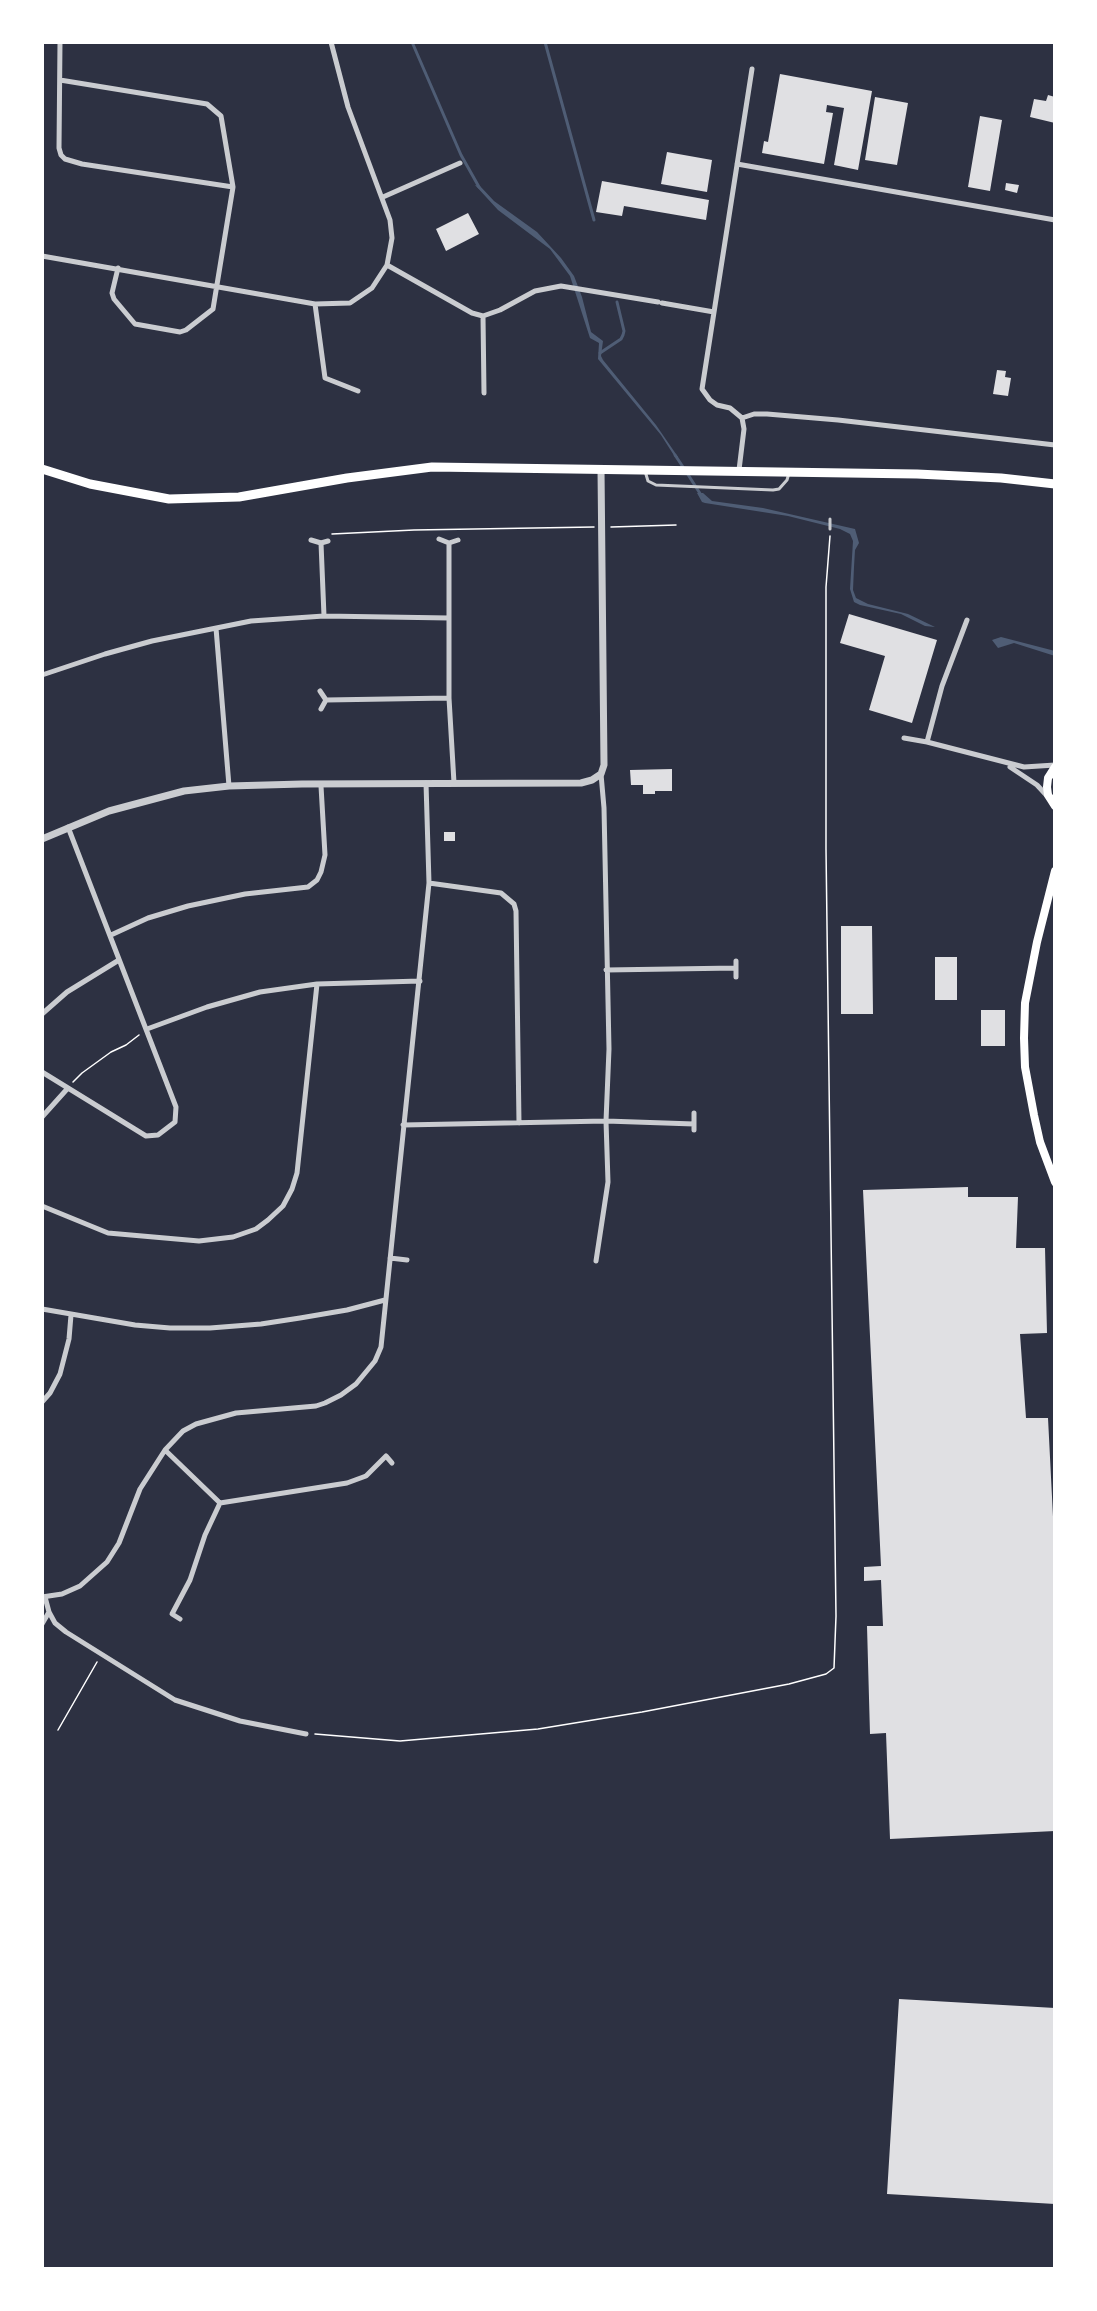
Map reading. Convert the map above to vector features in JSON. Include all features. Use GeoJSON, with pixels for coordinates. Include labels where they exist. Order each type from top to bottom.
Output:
{"type":"FeatureCollection","features":[{"type":"Feature","properties":{"kind":"main road"},"geometry":{"type":"LineString","coordinates":[[42,469],[90,484],[169,499],[238,497],[432,466],[941,475],[1055,484]]}},
{"type":"Feature","properties":{"kind":"main road"},"geometry":{"type":"LineString","coordinates":[[1053,806],[1048,782],[1055,766]]}},
{"type":"Feature","properties":{"kind":"main road"},"geometry":{"type":"LineString","coordinates":[[1055,871],[1037,942],[1025,1003],[1024,1038],[1025,1067],[1036,1124],[1040,1142],[1055,1182]]}},
{"type":"Feature","properties":{"kind":"street"},"geometry":{"type":"LineString","coordinates":[[60,42],[59,148],[65,159],[82,164],[233,187]]}},
{"type":"Feature","properties":{"kind":"street"},"geometry":{"type":"LineString","coordinates":[[42,256],[315,304],[350,303],[372,288],[387,266],[392,238],[390,220],[354,125],[331,42]]}},
{"type":"Feature","properties":{"kind":"street"},"geometry":{"type":"LineString","coordinates":[[739,470],[744,429],[742,418],[730,408],[717,405],[710,400],[702,389],[752,69]]}},
{"type":"Feature","properties":{"kind":"street"},"geometry":{"type":"LineString","coordinates":[[60,80],[212,106],[221,116],[233,187],[213,309],[180,332],[135,324],[112,293],[118,268]]}},
{"type":"Feature","properties":{"kind":"street"},"geometry":{"type":"LineString","coordinates":[[383,198],[460,163]]}},
{"type":"Feature","properties":{"kind":"street"},"geometry":{"type":"LineString","coordinates":[[737,164],[1055,220]]}},
{"type":"Feature","properties":{"kind":"street"},"geometry":{"type":"LineString","coordinates":[[387,266],[472,313],[483,316],[500,310],[535,291],[570,286],[714,312]]}},
{"type":"Feature","properties":{"kind":"street"},"geometry":{"type":"LineString","coordinates":[[315,304],[325,378],[358,391]]}},
{"type":"Feature","properties":{"kind":"street"},"geometry":{"type":"LineString","coordinates":[[483,316],[484,393]]}},
{"type":"Feature","properties":{"kind":"street"},"geometry":{"type":"LineString","coordinates":[[742,418],[754,414],[826,418],[1055,445]]}},
{"type":"Feature","properties":{"kind":"street"},"geometry":{"type":"LineString","coordinates":[[596,1261],[608,1182],[606,1121],[609,1049],[604,808],[601,774],[604,765],[601,469]]}},
{"type":"Feature","properties":{"kind":"street"},"geometry":{"type":"LineString","coordinates":[[439,539],[449,543],[458,540]]}},
{"type":"Feature","properties":{"kind":"street"},"geometry":{"type":"LineString","coordinates":[[311,540],[321,543],[328,541]]}},
{"type":"Feature","properties":{"kind":"street"},"geometry":{"type":"LineString","coordinates":[[321,543],[324,616]]}},
{"type":"Feature","properties":{"kind":"street"},"geometry":{"type":"LineString","coordinates":[[449,543],[449,698],[454,783]]}},
{"type":"Feature","properties":{"kind":"street"},"geometry":{"type":"LineString","coordinates":[[42,675],[152,641],[251,621],[324,616],[449,618]]}},
{"type":"Feature","properties":{"kind":"street"},"geometry":{"type":"LineString","coordinates":[[927,742],[942,686],[967,620]]}},
{"type":"Feature","properties":{"kind":"street"},"geometry":{"type":"LineString","coordinates":[[216,628],[229,786]]}},
{"type":"Feature","properties":{"kind":"street"},"geometry":{"type":"LineString","coordinates":[[320,691],[326,700]]}},
{"type":"Feature","properties":{"kind":"street"},"geometry":{"type":"LineString","coordinates":[[326,700],[449,698]]}},
{"type":"Feature","properties":{"kind":"street"},"geometry":{"type":"LineString","coordinates":[[321,708],[326,700]]}},
{"type":"Feature","properties":{"kind":"street"},"geometry":{"type":"LineString","coordinates":[[904,738],[927,742],[1006,764],[1024,767],[1055,766]]}},
{"type":"Feature","properties":{"kind":"street"},"geometry":{"type":"LineString","coordinates":[[1006,764],[1037,785],[1053,806]]}},
{"type":"Feature","properties":{"kind":"street"},"geometry":{"type":"LineString","coordinates":[[42,839],[68,826],[109,811],[184,791],[229,786],[580,783],[592,780],[601,774]]}},
{"type":"Feature","properties":{"kind":"street"},"geometry":{"type":"LineString","coordinates":[[306,1734],[240,1721],[175,1700],[66,1632],[55,1623],[44,1597],[62,1594],[80,1586],[107,1562],[119,1543],[140,1489],[165,1450],[183,1431],[212,1418],[236,1413],[316,1406],[341,1395],[356,1384],[375,1361],[381,1347],[429,883],[426,783]]}},
{"type":"Feature","properties":{"kind":"street"},"geometry":{"type":"LineString","coordinates":[[111,935],[148,918],[188,906],[245,894],[308,887],[317,880],[325,855],[321,786]]}},
{"type":"Feature","properties":{"kind":"street"},"geometry":{"type":"LineString","coordinates":[[42,1072],[146,1136],[158,1135],[174,1122],[176,1107],[68,826]]}},
{"type":"Feature","properties":{"kind":"street"},"geometry":{"type":"LineString","coordinates":[[429,883],[501,893],[514,904],[516,910],[519,1123]]}},
{"type":"Feature","properties":{"kind":"street"},"geometry":{"type":"LineString","coordinates":[[42,1014],[67,992],[119,960]]}},
{"type":"Feature","properties":{"kind":"street"},"geometry":{"type":"LineString","coordinates":[[736,961],[736,977]]}},
{"type":"Feature","properties":{"kind":"street"},"geometry":{"type":"LineString","coordinates":[[606,970],[736,968]]}},
{"type":"Feature","properties":{"kind":"street"},"geometry":{"type":"LineString","coordinates":[[147,1029],[207,1007],[260,992],[317,984],[420,981]]}},
{"type":"Feature","properties":{"kind":"street"},"geometry":{"type":"LineString","coordinates":[[42,1206],[108,1233],[199,1241],[233,1237],[256,1229],[268,1220],[283,1206],[297,1173],[317,984]]}},
{"type":"Feature","properties":{"kind":"street"},"geometry":{"type":"LineString","coordinates":[[42,1117],[68,1088]]}},
{"type":"Feature","properties":{"kind":"street"},"geometry":{"type":"LineString","coordinates":[[403,1125],[606,1121],[694,1126],[694,1113]]}},
{"type":"Feature","properties":{"kind":"street"},"geometry":{"type":"LineString","coordinates":[[390,1258],[407,1260]]}},
{"type":"Feature","properties":{"kind":"street"},"geometry":{"type":"LineString","coordinates":[[42,1309],[170,1328],[210,1328],[261,1324],[347,1310],[385,1300]]}},
{"type":"Feature","properties":{"kind":"street"},"geometry":{"type":"LineString","coordinates":[[42,1401],[50,1393],[60,1374],[69,1339],[71,1315]]}},
{"type":"Feature","properties":{"kind":"street"},"geometry":{"type":"LineString","coordinates":[[165,1450],[220,1503]]}},
{"type":"Feature","properties":{"kind":"street"},"geometry":{"type":"LineString","coordinates":[[220,1503],[347,1483],[366,1476],[386,1456],[392,1463]]}},
{"type":"Feature","properties":{"kind":"street"},"geometry":{"type":"LineString","coordinates":[[180,1619],[172,1614],[190,1580],[205,1535],[220,1503]]}},
{"type":"Feature","properties":{"kind":"street"},"geometry":{"type":"LineString","coordinates":[[42,1624],[49,1612]]}},
{"type":"Feature","properties":{"kind":"lane"},"geometry":{"type":"LineString","coordinates":[[645,470],[648,481],[652,483],[779,489],[788,480],[790,471]]}},
{"type":"Feature","properties":{"kind":"lane"},"geometry":{"type":"LineString","coordinates":[[830,519],[830,529]]}},
{"type":"Feature","properties":{"kind":"path"},"geometry":{"type":"LineString","coordinates":[[328,541],[330,534],[414,530],[676,525]]}},
{"type":"Feature","properties":{"kind":"path"},"geometry":{"type":"LineString","coordinates":[[306,1734],[400,1741],[538,1729],[789,1684],[826,1674],[834,1668],[836,1616],[826,849],[826,587],[830,529]]}},
{"type":"Feature","properties":{"kind":"path"},"geometry":{"type":"LineString","coordinates":[[68,1088],[82,1073],[147,1029]]}},
{"type":"Feature","properties":{"kind":"path"},"geometry":{"type":"LineString","coordinates":[[58,1730],[102,1653]]}},
{"type":"Feature","properties":{"kind":"water"},"geometry":{"type":"Polygon","coordinates":[[[475,185],[480,186],[494,201],[537,232],[561,258],[574,276],[591,332],[603,341],[601,356],[603,360],[656,425],[678,457],[675,457],[661,435],[598,359],[599,343],[590,338],[570,276],[550,249],[498,210],[475,185]]]}},
{"type":"Feature","properties":{"kind":"water"},"geometry":{"type":"Polygon","coordinates":[[[697,493],[703,493],[712,501],[763,508],[855,529],[859,543],[855,550],[854,567],[853,590],[856,598],[868,604],[908,614],[935,627],[925,626],[901,614],[854,602],[850,589],[853,541],[850,534],[840,529],[788,516],[705,503],[697,493]]]}},
{"type":"Feature","properties":{"kind":"water"},"geometry":{"type":"Polygon","coordinates":[[[1001,637],[1055,651],[1055,656],[1014,643],[998,648],[992,640],[1001,637]]]}},
{"type":"Feature","properties":{"kind":"building"},"geometry":{"type":"Polygon","coordinates":[[[780,74],[872,91],[858,170],[834,165],[844,108],[827,105],[826,112],[833,113],[824,164],[762,153],[764,141],[768,142],[780,74]]]}},
{"type":"Feature","properties":{"kind":"building"},"geometry":{"type":"Polygon","coordinates":[[[1048,95],[1055,97],[1055,123],[1030,117],[1034,99],[1046,101],[1048,95]]]}},
{"type":"Feature","properties":{"kind":"building"},"geometry":{"type":"Polygon","coordinates":[[[875,97],[908,103],[897,165],[865,160],[875,97]]]}},
{"type":"Feature","properties":{"kind":"building"},"geometry":{"type":"Polygon","coordinates":[[[980,116],[1002,120],[990,191],[968,187],[980,116]]]}},
{"type":"Feature","properties":{"kind":"building"},"geometry":{"type":"Polygon","coordinates":[[[667,152],[712,160],[707,192],[661,184],[667,152]]]}},
{"type":"Feature","properties":{"kind":"building"},"geometry":{"type":"Polygon","coordinates":[[[602,181],[709,200],[706,220],[624,206],[622,216],[596,212],[602,181]]]}},
{"type":"Feature","properties":{"kind":"building"},"geometry":{"type":"Polygon","coordinates":[[[1006,183],[1019,185],[1017,193],[1005,190],[1006,183]]]}},
{"type":"Feature","properties":{"kind":"building"},"geometry":{"type":"Polygon","coordinates":[[[468,213],[479,234],[446,251],[436,229],[468,213]]]}},
{"type":"Feature","properties":{"kind":"building"},"geometry":{"type":"Polygon","coordinates":[[[997,370],[1006,371],[1005,377],[1011,378],[1008,396],[993,394],[997,370]]]}},
{"type":"Feature","properties":{"kind":"building"},"geometry":{"type":"Polygon","coordinates":[[[849,614],[937,640],[912,723],[869,710],[885,656],[840,643],[849,614]]]}},
{"type":"Feature","properties":{"kind":"building"},"geometry":{"type":"Polygon","coordinates":[[[672,769],[672,791],[643,794],[643,785],[631,785],[630,770],[672,769]]]}},
{"type":"Feature","properties":{"kind":"building"},"geometry":{"type":"Polygon","coordinates":[[[444,832],[455,832],[455,841],[444,841],[444,832]]]}},
{"type":"Feature","properties":{"kind":"building"},"geometry":{"type":"Polygon","coordinates":[[[841,926],[872,926],[873,1014],[841,1014],[841,926]]]}},
{"type":"Feature","properties":{"kind":"building"},"geometry":{"type":"Polygon","coordinates":[[[935,957],[957,957],[957,1000],[935,1000],[935,957]]]}},
{"type":"Feature","properties":{"kind":"building"},"geometry":{"type":"Polygon","coordinates":[[[981,1010],[1005,1010],[1005,1046],[981,1046],[981,1010]]]}},
{"type":"Feature","properties":{"kind":"building"},"geometry":{"type":"Polygon","coordinates":[[[968,1187],[968,1197],[1018,1197],[1016,1248],[1045,1248],[1047,1333],[1020,1334],[1026,1418],[1048,1418],[1055,1556],[1055,1831],[890,1839],[886,1733],[870,1734],[867,1626],[883,1626],[881,1580],[864,1581],[864,1567],[881,1566],[863,1190],[968,1187]]]}},
{"type":"Feature","properties":{"kind":"building"},"geometry":{"type":"Polygon","coordinates":[[[899,1999],[1055,2008],[1055,2204],[887,2194],[899,1999]]]}},
{"type":"Feature","properties":{"kind":"waterway"},"geometry":{"type":"LineString","coordinates":[[412,42],[461,155],[479,187]]}},
{"type":"Feature","properties":{"kind":"waterway"},"geometry":{"type":"LineString","coordinates":[[545,42],[594,220]]}},
{"type":"Feature","properties":{"kind":"waterway"},"geometry":{"type":"LineString","coordinates":[[600,353],[621,339],[623,335],[617,302]]}},
{"type":"Feature","properties":{"kind":"waterway"},"geometry":{"type":"LineString","coordinates":[[675,455],[683,467]]}},
{"type":"Feature","properties":{"kind":"waterway"},"geometry":{"type":"LineString","coordinates":[[687,473],[701,495]]}}]}
